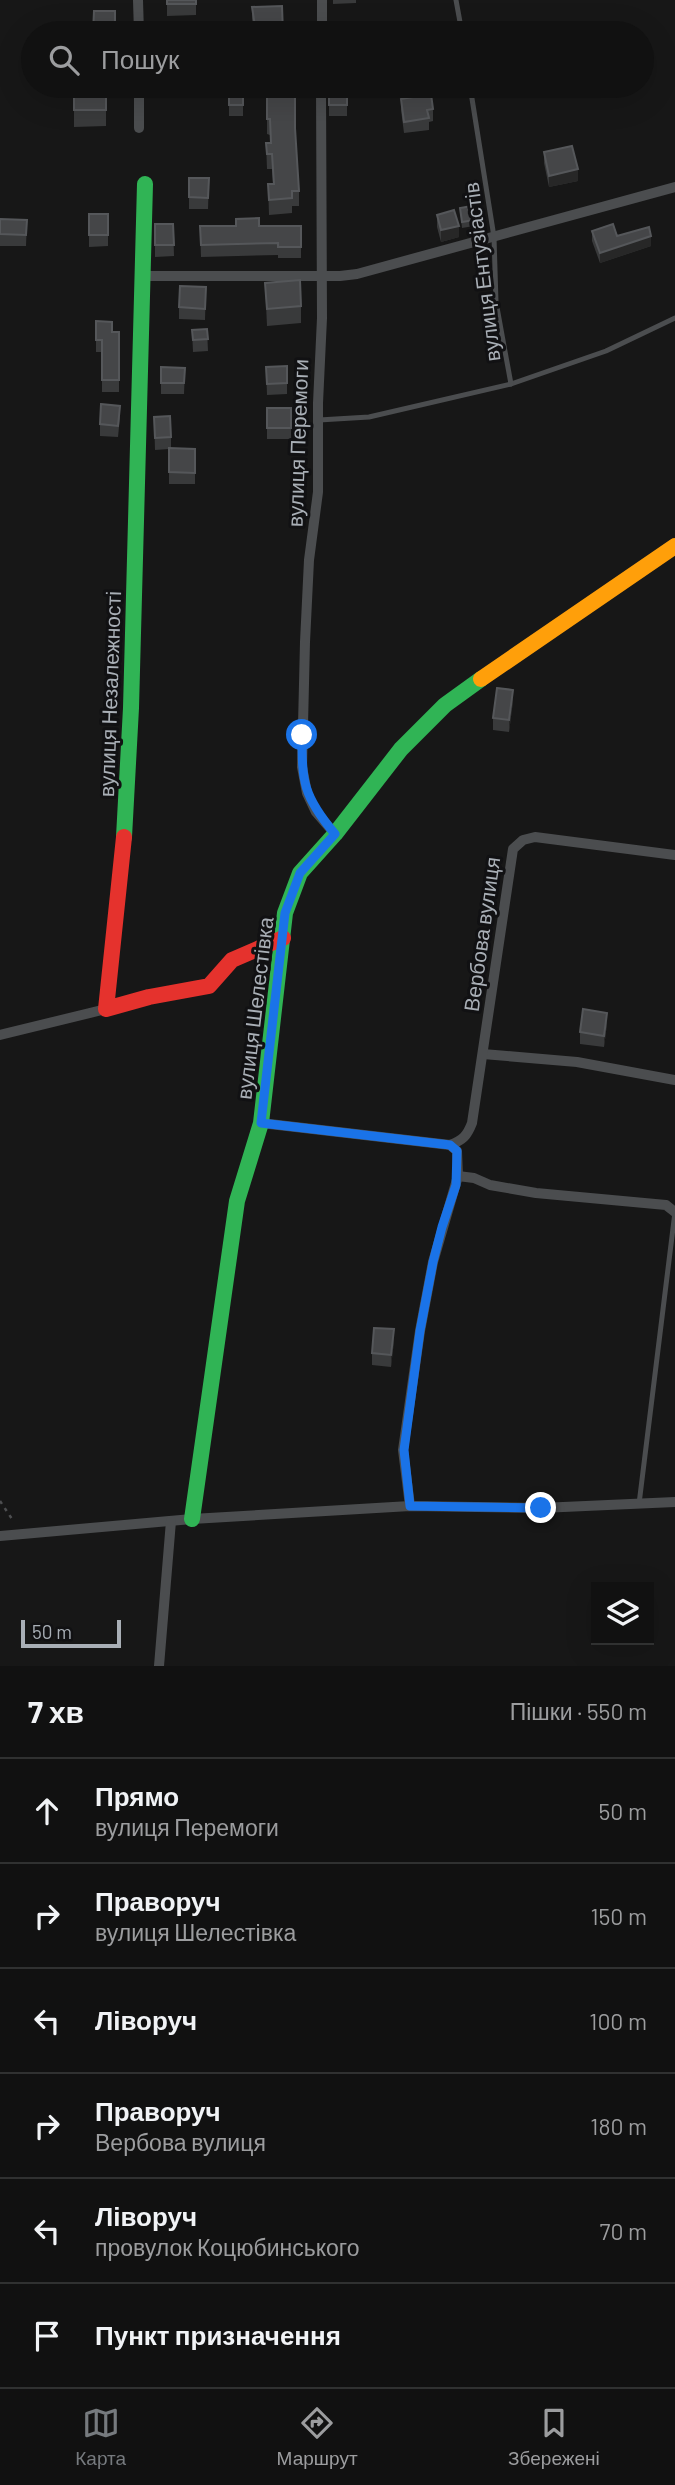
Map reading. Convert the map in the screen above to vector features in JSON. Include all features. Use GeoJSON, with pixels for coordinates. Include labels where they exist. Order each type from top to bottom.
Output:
{"type":"FeatureCollection","features":[{"type":"Feature","properties":{"kind":"street"},"geometry":{"type":"LineString","coordinates":[[138,0],[139,21]]}},
{"type":"Feature","properties":{"kind":"street"},"geometry":{"type":"LineString","coordinates":[[322,0],[322,21]]}},
{"type":"Feature","properties":{"kind":"street"},"geometry":{"type":"LineString","coordinates":[[139,98],[139,128]]}},
{"type":"Feature","properties":{"kind":"street","name":"вулиця Перемоги"},"geometry":{"type":"LineString","coordinates":[[321,98],[318,492],[309,560],[305,628],[302,767],[307,793],[316,812],[335,834]]}},
{"type":"Feature","properties":{"kind":"street","name":"вулиця Незалежності"},"geometry":{"type":"LineString","coordinates":[[106,1009],[127,801],[145,184]]}},
{"type":"Feature","properties":{"kind":"street"},"geometry":{"type":"LineString","coordinates":[[144,276],[357,274],[675,187]]}},
{"type":"Feature","properties":{"kind":"street","name":"вулиця Шелестівка"},"geometry":{"type":"LineString","coordinates":[[192,1519],[237,1201],[261,1123],[285,913],[300,873],[335,834],[401,749],[445,705],[675,546]]}},
{"type":"Feature","properties":{"kind":"street","name":"Вербова вулиця"},"geometry":{"type":"LineString","coordinates":[[450,1145],[468,1135],[472,1124],[513,849],[523,840],[535,837],[675,855]]}},
{"type":"Feature","properties":{"kind":"street"},"geometry":{"type":"LineString","coordinates":[[0,1035],[149,997],[209,986],[232,960],[283,938]]}},
{"type":"Feature","properties":{"kind":"street"},"geometry":{"type":"LineString","coordinates":[[483,1054],[577,1062],[675,1080]]}},
{"type":"Feature","properties":{"kind":"street"},"geometry":{"type":"LineString","coordinates":[[261,1123],[450,1145],[457,1151],[458,1176],[433,1262],[418,1345],[404,1450],[410,1506]]}},
{"type":"Feature","properties":{"kind":"street"},"geometry":{"type":"LineString","coordinates":[[458,1176],[536,1193],[666,1205],[675,1212]]}},
{"type":"Feature","properties":{"kind":"street"},"geometry":{"type":"LineString","coordinates":[[0,1536],[192,1519],[410,1506],[541,1508],[675,1502]]}},
{"type":"Feature","properties":{"kind":"street"},"geometry":{"type":"LineString","coordinates":[[159,1666],[171,1521]]}},
{"type":"Feature","properties":{"kind":"lane"},"geometry":{"type":"LineString","coordinates":[[456,0],[460,21]]}},
{"type":"Feature","properties":{"kind":"lane","name":"вулиця Ентузіастів"},"geometry":{"type":"LineString","coordinates":[[318,420],[369,417],[511,384],[496,302],[494,237],[472,98]]}},
{"type":"Feature","properties":{"kind":"lane"},"geometry":{"type":"LineString","coordinates":[[511,384],[606,351],[675,318]]}},
{"type":"Feature","properties":{"kind":"lane"},"geometry":{"type":"LineString","coordinates":[[639,1504],[675,1212]]}},
{"type":"Feature","properties":{"kind":"path"},"geometry":{"type":"LineString","coordinates":[[0,1501],[14,1522],[30,1534]]}},
{"type":"Feature","properties":{"kind":"building"},"geometry":{"type":"Polygon","coordinates":[[[167,0],[196,0],[196,4],[167,4],[167,0]]]}},
{"type":"Feature","properties":{"kind":"building"},"geometry":{"type":"Polygon","coordinates":[[[282,6],[283,21],[254,21],[252,7],[282,6]]]}},
{"type":"Feature","properties":{"kind":"building"},"geometry":{"type":"Polygon","coordinates":[[[94,11],[115,11],[115,21],[94,21],[94,11]]]}},
{"type":"Feature","properties":{"kind":"building"},"geometry":{"type":"Polygon","coordinates":[[[74,98],[106,98],[106,110],[74,110],[74,98]]]}},
{"type":"Feature","properties":{"kind":"building"},"geometry":{"type":"Polygon","coordinates":[[[229,98],[243,98],[243,105],[229,105],[229,98]]]}},
{"type":"Feature","properties":{"kind":"building"},"geometry":{"type":"Polygon","coordinates":[[[267,98],[295,98],[299,191],[292,191],[292,198],[269,200],[268,184],[274,184],[272,154],[267,154],[266,143],[271,143],[270,119],[267,119],[267,98]]]}},
{"type":"Feature","properties":{"kind":"building"},"geometry":{"type":"Polygon","coordinates":[[[329,98],[347,98],[347,105],[329,105],[329,98]]]}},
{"type":"Feature","properties":{"kind":"building"},"geometry":{"type":"Polygon","coordinates":[[[432,98],[433,109],[427,110],[429,118],[404,122],[401,99],[432,98]]]}},
{"type":"Feature","properties":{"kind":"building"},"geometry":{"type":"Polygon","coordinates":[[[572,146],[578,169],[549,176],[544,152],[572,146]]]}},
{"type":"Feature","properties":{"kind":"building"},"geometry":{"type":"Polygon","coordinates":[[[189,178],[209,178],[208,198],[189,197],[189,178]]]}},
{"type":"Feature","properties":{"kind":"building"},"geometry":{"type":"Polygon","coordinates":[[[472,206],[474,220],[462,222],[460,208],[472,206]]]}},
{"type":"Feature","properties":{"kind":"building"},"geometry":{"type":"Polygon","coordinates":[[[454,210],[459,226],[441,230],[437,215],[454,210]]]}},
{"type":"Feature","properties":{"kind":"building"},"geometry":{"type":"Polygon","coordinates":[[[89,214],[108,214],[108,235],[89,235],[89,214]]]}},
{"type":"Feature","properties":{"kind":"building"},"geometry":{"type":"Polygon","coordinates":[[[259,218],[259,226],[301,226],[301,247],[278,247],[278,243],[201,245],[200,226],[236,226],[236,219],[259,218]]]}},
{"type":"Feature","properties":{"kind":"building"},"geometry":{"type":"Polygon","coordinates":[[[0,219],[27,220],[26,235],[0,234],[0,219]]]}},
{"type":"Feature","properties":{"kind":"building"},"geometry":{"type":"Polygon","coordinates":[[[155,224],[173,224],[174,245],[155,245],[155,224]]]}},
{"type":"Feature","properties":{"kind":"building"},"geometry":{"type":"Polygon","coordinates":[[[613,224],[617,236],[649,227],[651,236],[600,253],[592,231],[613,224]]]}},
{"type":"Feature","properties":{"kind":"building"},"geometry":{"type":"Polygon","coordinates":[[[300,280],[301,306],[267,309],[265,283],[300,280]]]}},
{"type":"Feature","properties":{"kind":"building"},"geometry":{"type":"Polygon","coordinates":[[[180,286],[206,287],[205,309],[179,307],[180,286]]]}},
{"type":"Feature","properties":{"kind":"building"},"geometry":{"type":"Polygon","coordinates":[[[96,321],[112,322],[112,332],[119,332],[119,380],[102,380],[102,340],[96,340],[96,321]]]}},
{"type":"Feature","properties":{"kind":"building"},"geometry":{"type":"Polygon","coordinates":[[[207,329],[208,339],[193,340],[192,330],[207,329]]]}},
{"type":"Feature","properties":{"kind":"building"},"geometry":{"type":"Polygon","coordinates":[[[287,366],[287,383],[267,384],[266,367],[287,366]]]}},
{"type":"Feature","properties":{"kind":"building"},"geometry":{"type":"Polygon","coordinates":[[[161,367],[185,368],[184,383],[161,383],[161,367]]]}},
{"type":"Feature","properties":{"kind":"building"},"geometry":{"type":"Polygon","coordinates":[[[101,404],[120,406],[118,426],[100,424],[101,404]]]}},
{"type":"Feature","properties":{"kind":"building"},"geometry":{"type":"Polygon","coordinates":[[[267,408],[291,408],[291,428],[267,428],[267,408]]]}},
{"type":"Feature","properties":{"kind":"building"},"geometry":{"type":"Polygon","coordinates":[[[170,416],[171,437],[155,438],[154,417],[170,416]]]}},
{"type":"Feature","properties":{"kind":"building"},"geometry":{"type":"Polygon","coordinates":[[[169,448],[195,449],[195,473],[169,472],[169,448]]]}},
{"type":"Feature","properties":{"kind":"building"},"geometry":{"type":"Polygon","coordinates":[[[497,688],[513,690],[509,720],[493,718],[497,688]]]}},
{"type":"Feature","properties":{"kind":"building"},"geometry":{"type":"Polygon","coordinates":[[[583,1009],[607,1013],[604,1036],[580,1032],[583,1009]]]}},
{"type":"Feature","properties":{"kind":"building"},"geometry":{"type":"Polygon","coordinates":[[[374,1328],[394,1329],[391,1355],[372,1353],[374,1328]]]}},
{"type":"Feature","properties":{"kind":"traffic: fast"},"geometry":{"type":"LineString","coordinates":[[124,837],[131,708],[145,184]]}},
{"type":"Feature","properties":{"kind":"traffic: fast"},"geometry":{"type":"LineString","coordinates":[[192,1519],[237,1201],[261,1123],[285,913],[300,873],[335,834],[401,749],[445,705],[481,679]]}},
{"type":"Feature","properties":{"kind":"traffic: slow"},"geometry":{"type":"LineString","coordinates":[[481,679],[675,546]]}},
{"type":"Feature","properties":{"kind":"traffic: jam"},"geometry":{"type":"LineString","coordinates":[[124,837],[106,1009],[149,997],[209,986],[232,960],[283,938]]}},
{"type":"Feature","properties":{"kind":"route"},"geometry":{"type":"LineString","coordinates":[[302,735],[302,767],[307,793],[316,812],[335,834],[300,873],[285,913],[261,1123],[450,1145],[457,1151],[458,1176],[433,1262],[420,1331],[404,1450],[410,1506],[541,1508]]}}]}
